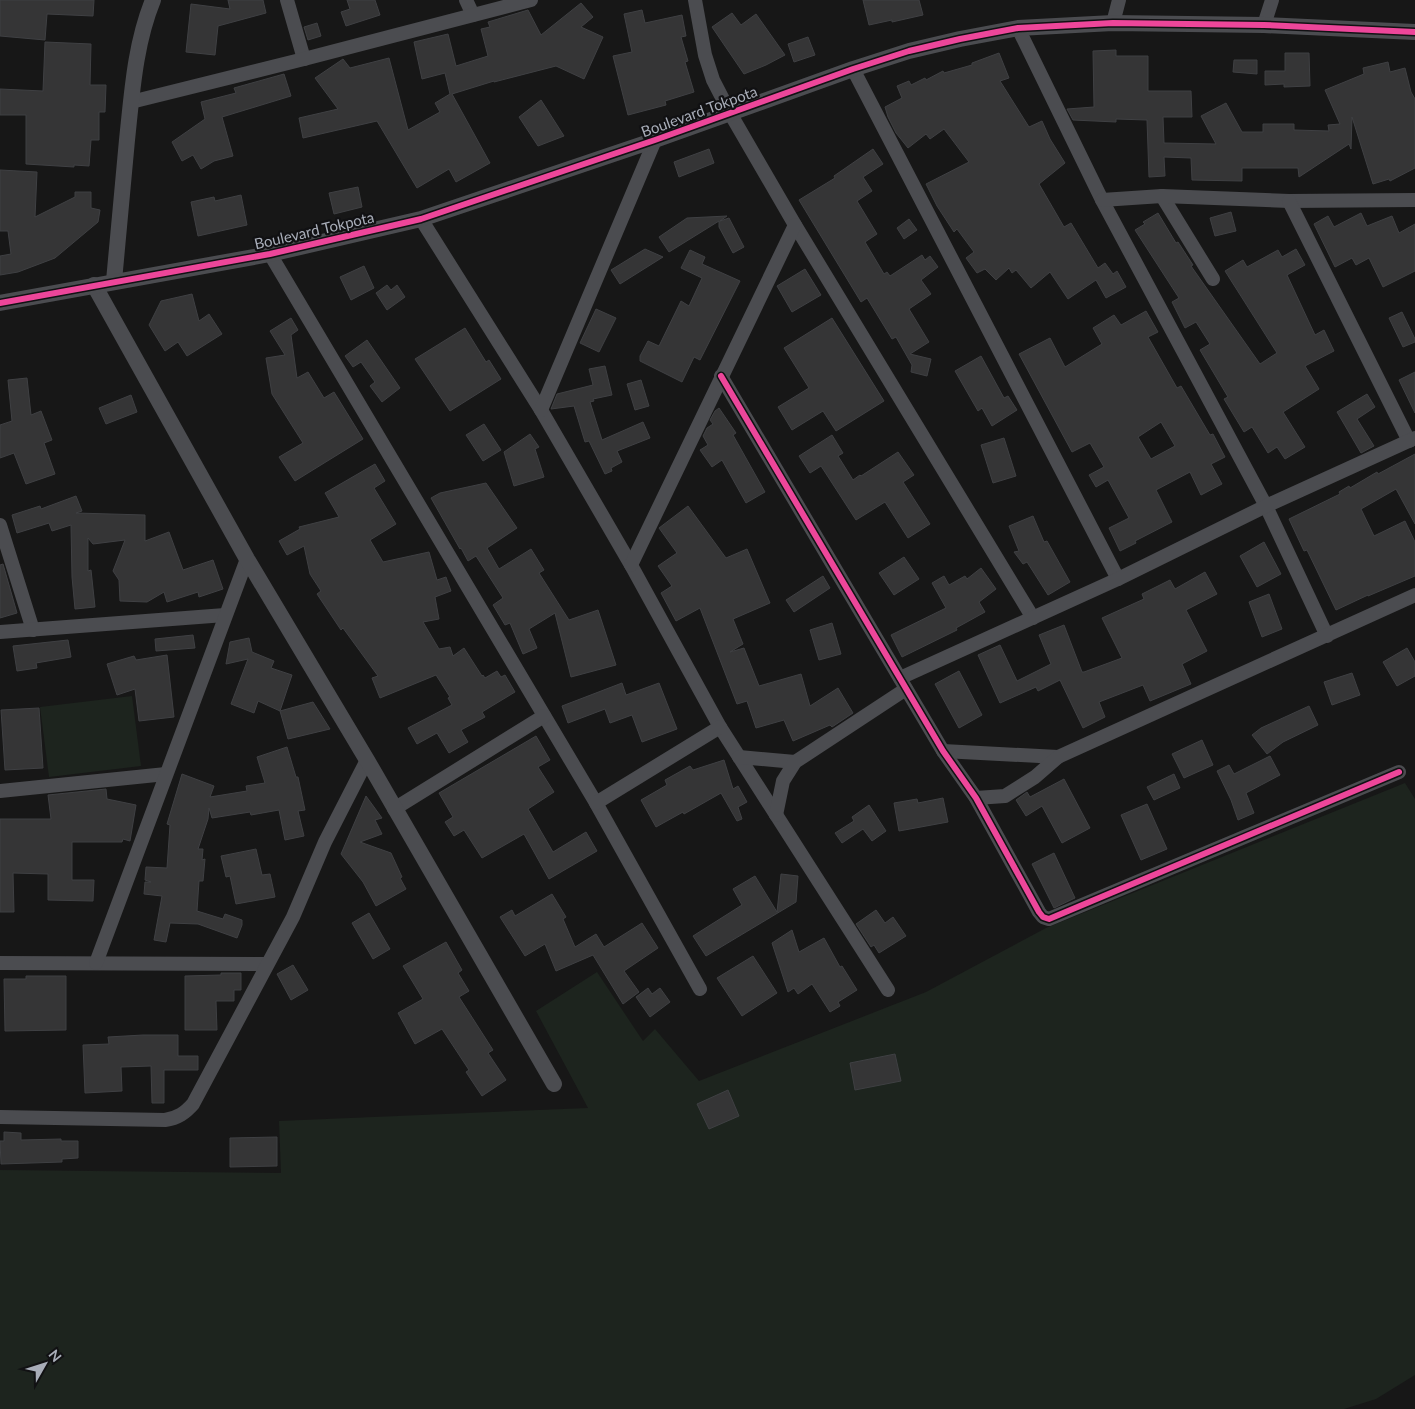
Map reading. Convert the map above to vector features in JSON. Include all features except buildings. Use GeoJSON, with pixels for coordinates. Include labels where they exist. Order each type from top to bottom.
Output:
{"type":"FeatureCollection","features":[{"type":"Feature","properties":{"kind":"street"},"geometry":{"type":"LineString","coordinates":[[114,281],[131,102],[139,48],[147,14],[153,0]]}},
{"type":"Feature","properties":{"kind":"street"},"geometry":{"type":"LineString","coordinates":[[287,0],[304,59]]}},
{"type":"Feature","properties":{"kind":"street"},"geometry":{"type":"LineString","coordinates":[[466,0],[473,15]]}},
{"type":"Feature","properties":{"kind":"street"},"geometry":{"type":"LineString","coordinates":[[131,102],[531,0]]}},
{"type":"Feature","properties":{"kind":"street"},"geometry":{"type":"LineString","coordinates":[[695,0],[704,55],[713,80],[730,113],[795,225],[1033,618]]}},
{"type":"Feature","properties":{"kind":"street"},"geometry":{"type":"LineString","coordinates":[[1113,23],[1119,0]]}},
{"type":"Feature","properties":{"kind":"street"},"geometry":{"type":"LineString","coordinates":[[1264,25],[1272,0]]}},
{"type":"Feature","properties":{"kind":"street","name":"Boulevard Tokpota"},"geometry":{"type":"LineString","coordinates":[[0,303],[270,254],[421,219],[655,140],[853,69],[918,49],[960,39],[1018,28],[1113,23],[1264,25],[1415,32]]}},
{"type":"Feature","properties":{"kind":"street"},"geometry":{"type":"LineString","coordinates":[[1018,28],[1102,200],[1266,506],[1327,636]]}},
{"type":"Feature","properties":{"kind":"street"},"geometry":{"type":"LineString","coordinates":[[853,69],[1118,579]]}},
{"type":"Feature","properties":{"kind":"street"},"geometry":{"type":"LineString","coordinates":[[541,410],[655,140]]}},
{"type":"Feature","properties":{"kind":"street"},"geometry":{"type":"LineString","coordinates":[[1102,200],[1162,196],[1289,201],[1415,200]]}},
{"type":"Feature","properties":{"kind":"street"},"geometry":{"type":"LineString","coordinates":[[1162,196],[1213,279]]}},
{"type":"Feature","properties":{"kind":"street"},"geometry":{"type":"LineString","coordinates":[[776,815],[783,782],[795,762],[903,684],[1033,618],[1118,579],[1266,506],[1412,440],[1289,201]]}},
{"type":"Feature","properties":{"kind":"street"},"geometry":{"type":"LineString","coordinates":[[421,219],[541,410],[631,565],[720,727],[888,990]]}},
{"type":"Feature","properties":{"kind":"street"},"geometry":{"type":"LineString","coordinates":[[631,565],[795,225]]}},
{"type":"Feature","properties":{"kind":"street"},"geometry":{"type":"LineString","coordinates":[[270,254],[596,803],[700,989]]}},
{"type":"Feature","properties":{"kind":"street"},"geometry":{"type":"LineString","coordinates":[[94,285],[246,559],[367,760],[554,1084]]}},
{"type":"Feature","properties":{"kind":"street"},"geometry":{"type":"LineString","coordinates":[[721,376],[943,751],[976,798],[1043,917],[1049,919],[1399,772]]}},
{"type":"Feature","properties":{"kind":"street"},"geometry":{"type":"LineString","coordinates":[[0,525],[33,630]]}},
{"type":"Feature","properties":{"kind":"street"},"geometry":{"type":"LineString","coordinates":[[96,964],[246,559]]}},
{"type":"Feature","properties":{"kind":"street"},"geometry":{"type":"LineString","coordinates":[[976,798],[1005,796],[1035,777],[1058,757],[1415,595]]}},
{"type":"Feature","properties":{"kind":"street"},"geometry":{"type":"LineString","coordinates":[[0,632],[225,615]]}},
{"type":"Feature","properties":{"kind":"street"},"geometry":{"type":"LineString","coordinates":[[394,809],[544,716]]}},
{"type":"Feature","properties":{"kind":"street"},"geometry":{"type":"LineString","coordinates":[[596,803],[720,727]]}},
{"type":"Feature","properties":{"kind":"street"},"geometry":{"type":"LineString","coordinates":[[943,751],[1058,757]]}},
{"type":"Feature","properties":{"kind":"street"},"geometry":{"type":"LineString","coordinates":[[739,757],[795,762]]}},
{"type":"Feature","properties":{"kind":"street"},"geometry":{"type":"LineString","coordinates":[[0,1117],[165,1120],[175,1118],[185,1112],[193,1104],[294,917],[325,842],[367,760]]}},
{"type":"Feature","properties":{"kind":"street"},"geometry":{"type":"LineString","coordinates":[[0,791],[166,774]]}},
{"type":"Feature","properties":{"kind":"street"},"geometry":{"type":"LineString","coordinates":[[0,963],[267,964]]}},
{"type":"Feature","properties":{"kind":"shaded area"},"geometry":{"type":"Polygon","coordinates":[[[132,696],[141,766],[49,777],[40,707],[132,696]]]}},
{"type":"Feature","properties":{"kind":"shaded area"},"geometry":{"type":"Polygon","coordinates":[[[1405,783],[1415,799],[1415,1375],[1376,1399],[1344,1409],[0,1409],[0,1170],[281,1173],[279,1121],[588,1108],[536,1011],[597,972],[643,1041],[655,1029],[699,1081],[926,992],[1046,928],[1405,783]]]}},
{"type":"Feature","properties":{"kind":"cycle path"},"geometry":{"type":"LineString","coordinates":[[0,303],[270,254],[421,219],[655,140],[853,69],[909,51],[960,39],[1018,28],[1113,23],[1264,25],[1415,32]]}},
{"type":"Feature","properties":{"kind":"cycle path"},"geometry":{"type":"LineString","coordinates":[[721,376],[943,751],[976,798],[1043,917],[1049,919],[1399,772]]}}]}
